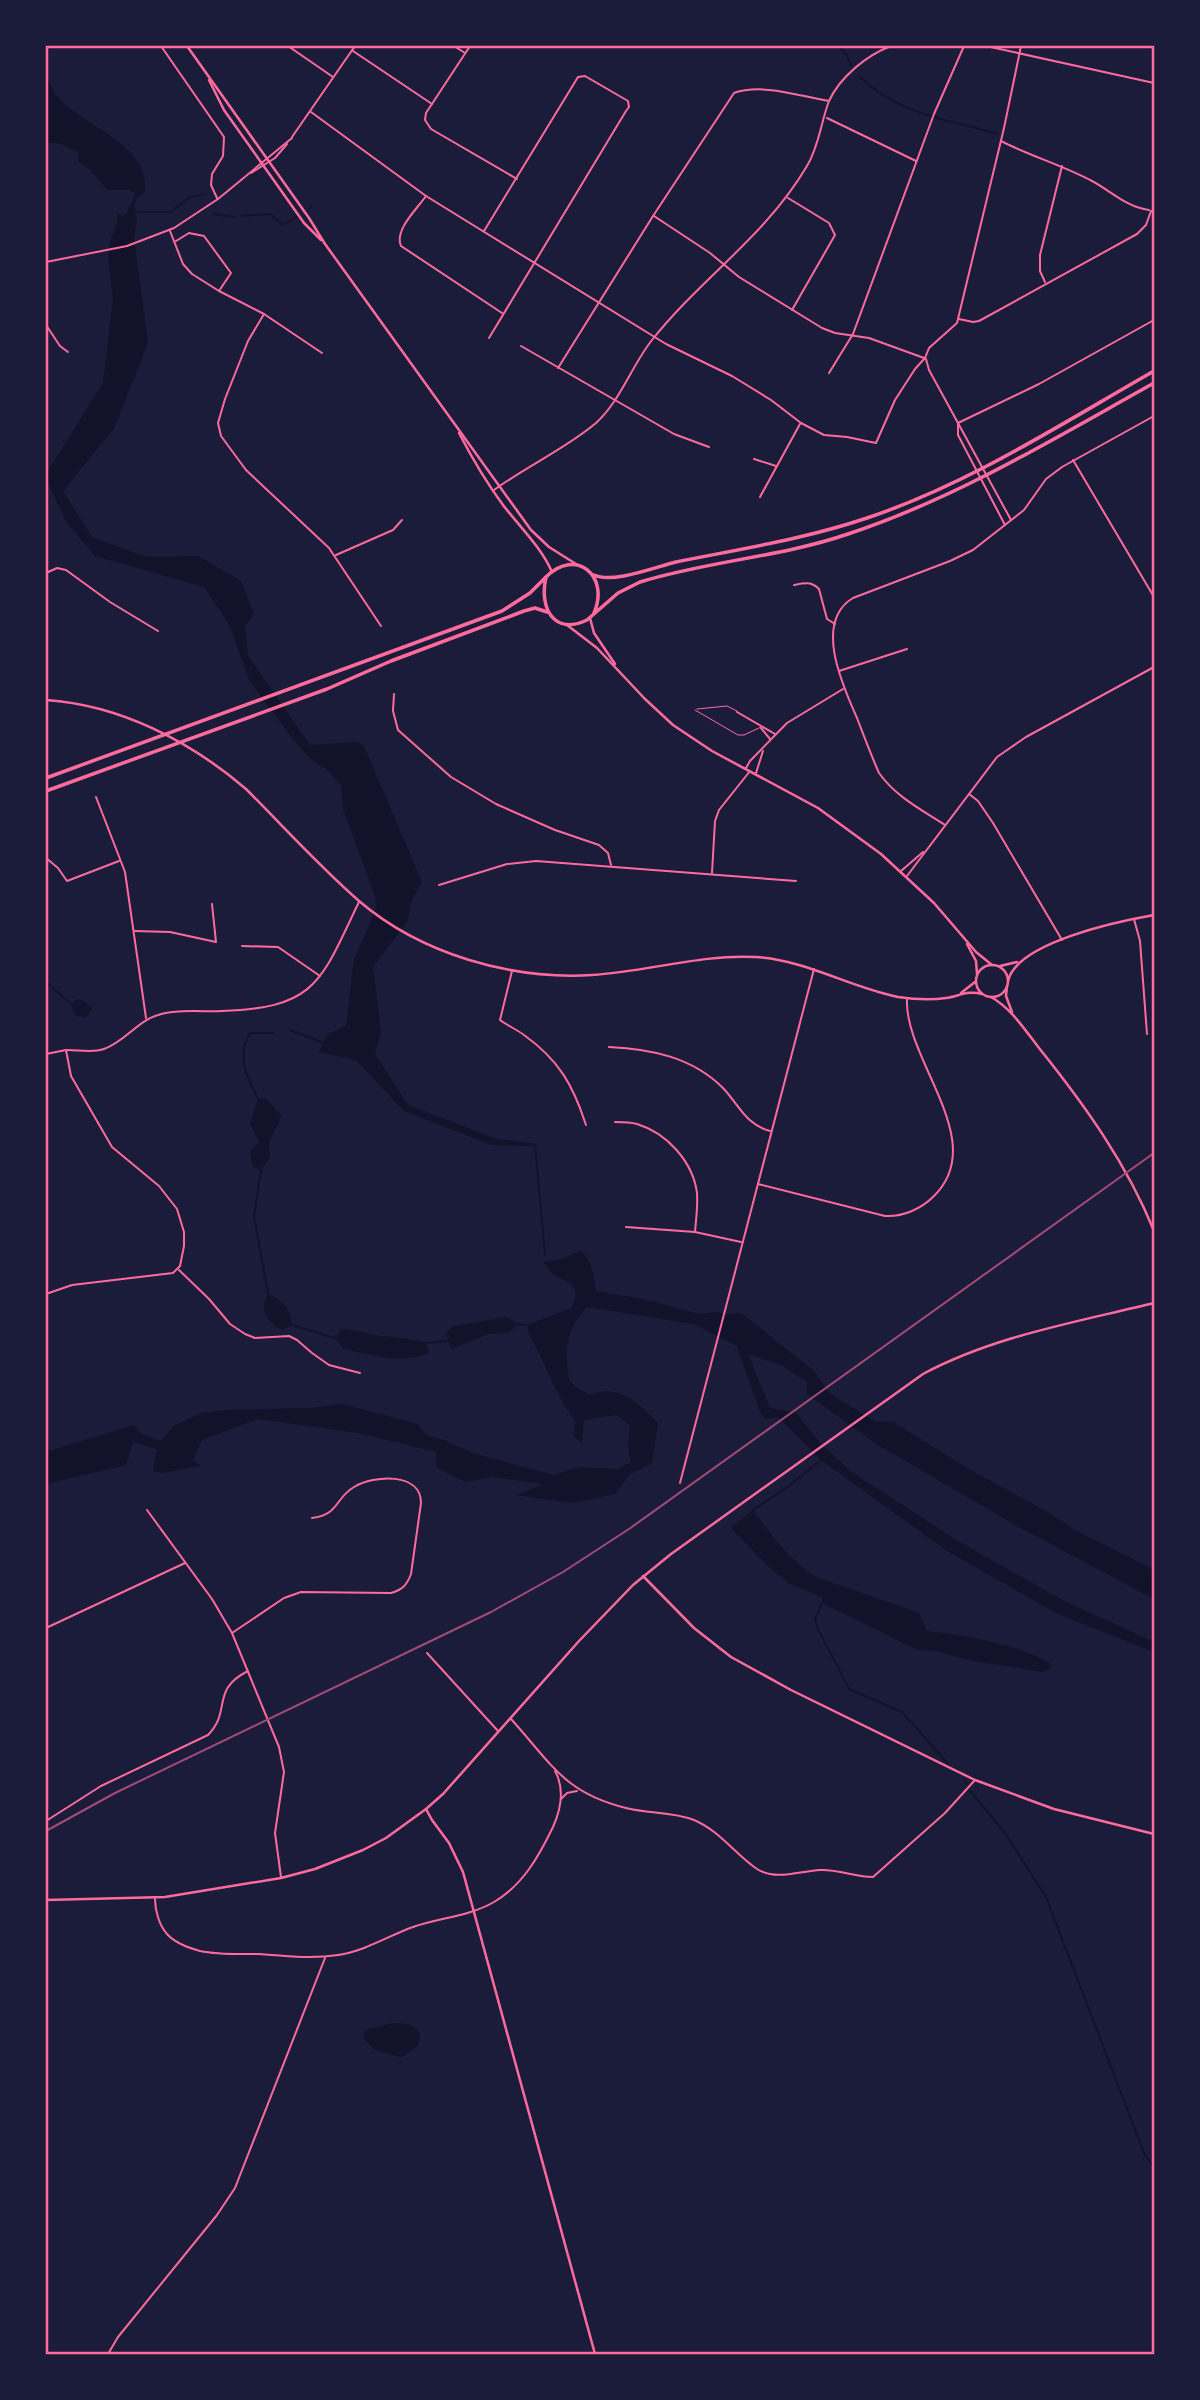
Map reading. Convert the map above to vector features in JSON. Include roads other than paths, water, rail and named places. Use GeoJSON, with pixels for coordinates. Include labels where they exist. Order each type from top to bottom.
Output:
{"type":"FeatureCollection","features":[{"type":"Feature","properties":{"kind":"highway"},"geometry":{"type":"LineString","coordinates":[[46,778],[502,611],[530,593],[552,572],[563,566],[577,565],[592,574],[615,578],[650,568],[815,534],[897,507],[976,471],[1154,371]]}},
{"type":"Feature","properties":{"kind":"highway"},"geometry":{"type":"LineString","coordinates":[[46,791],[296,700],[524,611],[534,608],[547,612],[564,624],[577,623],[592,615],[618,593],[640,582],[846,535],[901,515],[988,476],[1154,383]]}},
{"type":"Feature","properties":{"kind":"highway"},"geometry":{"type":"LineString","coordinates":[[592,574],[597,581],[599,595],[592,615]]}},
{"type":"Feature","properties":{"kind":"highway"},"geometry":{"type":"LineString","coordinates":[[546,577],[543,599],[547,612]]}},
{"type":"Feature","properties":{"kind":"main road"},"geometry":{"type":"LineString","coordinates":[[187,46],[325,244],[538,539],[577,565]]}},
{"type":"Feature","properties":{"kind":"main road"},"geometry":{"type":"LineString","coordinates":[[208,77],[224,110],[304,223],[325,244]]}},
{"type":"Feature","properties":{"kind":"main road"},"geometry":{"type":"LineString","coordinates":[[454,424],[478,468],[552,572]]}},
{"type":"Feature","properties":{"kind":"main road"},"geometry":{"type":"LineString","coordinates":[[592,615],[594,633],[620,673]]}},
{"type":"Feature","properties":{"kind":"main road"},"geometry":{"type":"LineString","coordinates":[[564,624],[597,648],[673,725],[702,745],[818,808],[862,839],[901,871],[947,917],[966,941],[1005,972],[1008,981]]}},
{"type":"Feature","properties":{"kind":"main road"},"geometry":{"type":"LineString","coordinates":[[46,700],[89,707],[126,718],[174,739],[209,760],[246,789],[372,911],[405,932],[461,956],[513,970],[591,975],[742,957],[780,960],[906,998],[945,998],[972,992],[991,997],[1013,1016],[1087,1110],[1127,1175],[1154,1231]]}},
{"type":"Feature","properties":{"kind":"main road"},"geometry":{"type":"LineString","coordinates":[[958,994],[983,968],[1020,961],[1089,930],[1154,915]]}},
{"type":"Feature","properties":{"kind":"main road"},"geometry":{"type":"LineString","coordinates":[[966,941],[976,961],[976,978],[982,994]]}},
{"type":"Feature","properties":{"kind":"main road"},"geometry":{"type":"LineString","coordinates":[[1013,1016],[1006,996],[1007,986],[1009,976],[1020,961]]}},
{"type":"Feature","properties":{"kind":"main road"},"geometry":{"type":"LineString","coordinates":[[991,997],[1001,994],[1007,986]]}},
{"type":"Feature","properties":{"kind":"main road"},"geometry":{"type":"LineString","coordinates":[[46,1900],[155,1898],[281,1878],[315,1869],[386,1838],[443,1794],[579,1641],[643,1576],[923,1374],[967,1352],[1154,1303]]}},
{"type":"Feature","properties":{"kind":"main road"},"geometry":{"type":"LineString","coordinates":[[643,1576],[694,1628],[731,1657],[791,1690],[975,1780],[1054,1809],[1154,1834]]}},
{"type":"Feature","properties":{"kind":"main road"},"geometry":{"type":"LineString","coordinates":[[426,1809],[449,1843],[463,1872],[595,2354]]}},
{"type":"Feature","properties":{"kind":"street"},"geometry":{"type":"LineString","coordinates":[[161,46],[224,136],[223,156],[212,174],[211,185],[218,199]]}},
{"type":"Feature","properties":{"kind":"street"},"geometry":{"type":"LineString","coordinates":[[288,46],[334,77]]}},
{"type":"Feature","properties":{"kind":"street"},"geometry":{"type":"LineString","coordinates":[[250,173],[270,162],[292,138],[355,46]]}},
{"type":"Feature","properties":{"kind":"street"},"geometry":{"type":"LineString","coordinates":[[454,46],[465,53]]}},
{"type":"Feature","properties":{"kind":"street"},"geometry":{"type":"LineString","coordinates":[[470,46],[432,104],[425,120],[431,129],[517,179]]}},
{"type":"Feature","properties":{"kind":"street"},"geometry":{"type":"LineString","coordinates":[[494,491],[600,419],[655,337],[767,223],[787,198],[809,162],[830,101],[849,74],[872,55],[891,46]]}},
{"type":"Feature","properties":{"kind":"street"},"geometry":{"type":"LineString","coordinates":[[828,373],[853,334],[933,114],[964,46]]}},
{"type":"Feature","properties":{"kind":"street"},"geometry":{"type":"LineString","coordinates":[[986,46],[1154,83]]}},
{"type":"Feature","properties":{"kind":"street"},"geometry":{"type":"LineString","coordinates":[[311,112],[426,197],[680,352],[751,387],[801,423],[827,436],[876,443],[895,400],[915,369],[925,358],[929,348],[952,329],[958,319],[1021,46]]}},
{"type":"Feature","properties":{"kind":"street"},"geometry":{"type":"LineString","coordinates":[[352,51],[432,104]]}},
{"type":"Feature","properties":{"kind":"street"},"geometry":{"type":"LineString","coordinates":[[484,232],[581,76],[629,104],[489,338]]}},
{"type":"Feature","properties":{"kind":"street"},"geometry":{"type":"LineString","coordinates":[[558,368],[734,93],[763,90],[830,101]]}},
{"type":"Feature","properties":{"kind":"street"},"geometry":{"type":"LineString","coordinates":[[826,117],[917,162]]}},
{"type":"Feature","properties":{"kind":"street"},"geometry":{"type":"LineString","coordinates":[[46,261],[127,246],[170,230],[218,199],[292,138]]}},
{"type":"Feature","properties":{"kind":"street"},"geometry":{"type":"LineString","coordinates":[[958,319],[979,321],[1137,234],[1146,225],[1152,211],[1123,201],[1062,166],[1001,141]]}},
{"type":"Feature","properties":{"kind":"street"},"geometry":{"type":"LineString","coordinates":[[1046,283],[1040,271],[1040,255],[1062,166]]}},
{"type":"Feature","properties":{"kind":"street"},"geometry":{"type":"LineString","coordinates":[[426,197],[400,232],[401,246],[503,313]]}},
{"type":"Feature","properties":{"kind":"street"},"geometry":{"type":"LineString","coordinates":[[787,198],[829,223],[835,235],[792,310]]}},
{"type":"Feature","properties":{"kind":"street"},"geometry":{"type":"LineString","coordinates":[[653,216],[710,253],[739,277],[822,328],[888,343],[925,358],[1011,520]]}},
{"type":"Feature","properties":{"kind":"street"},"geometry":{"type":"LineString","coordinates":[[170,230],[187,269],[219,291],[264,314],[322,353]]}},
{"type":"Feature","properties":{"kind":"street"},"geometry":{"type":"LineString","coordinates":[[175,242],[189,233],[204,236],[231,274],[219,291]]}},
{"type":"Feature","properties":{"kind":"street"},"geometry":{"type":"LineString","coordinates":[[264,314],[243,351],[221,412],[219,430],[228,448],[246,470],[335,556],[381,626]]}},
{"type":"Feature","properties":{"kind":"street"},"geometry":{"type":"LineString","coordinates":[[958,423],[1039,384],[1154,320]]}},
{"type":"Feature","properties":{"kind":"street"},"geometry":{"type":"LineString","coordinates":[[46,325],[60,346],[68,352]]}},
{"type":"Feature","properties":{"kind":"street"},"geometry":{"type":"LineString","coordinates":[[522,345],[674,434],[709,447]]}},
{"type":"Feature","properties":{"kind":"street"},"geometry":{"type":"LineString","coordinates":[[945,825],[889,787],[876,765],[838,672],[834,651],[839,612],[848,601],[964,554],[1024,510],[1046,479],[1073,460],[1154,416]]}},
{"type":"Feature","properties":{"kind":"street"},"geometry":{"type":"LineString","coordinates":[[760,497],[801,423]]}},
{"type":"Feature","properties":{"kind":"street"},"geometry":{"type":"LineString","coordinates":[[958,423],[958,435],[1005,525]]}},
{"type":"Feature","properties":{"kind":"street"},"geometry":{"type":"LineString","coordinates":[[754,459],[777,467]]}},
{"type":"Feature","properties":{"kind":"street"},"geometry":{"type":"LineString","coordinates":[[1073,460],[1154,597]]}},
{"type":"Feature","properties":{"kind":"street"},"geometry":{"type":"LineString","coordinates":[[335,556],[393,530],[402,520]]}},
{"type":"Feature","properties":{"kind":"street"},"geometry":{"type":"LineString","coordinates":[[46,573],[58,568],[69,571],[110,602],[158,631]]}},
{"type":"Feature","properties":{"kind":"street"},"geometry":{"type":"LineString","coordinates":[[794,585],[809,583],[816,586],[827,619],[836,624]]}},
{"type":"Feature","properties":{"kind":"street"},"geometry":{"type":"LineString","coordinates":[[838,672],[907,649]]}},
{"type":"Feature","properties":{"kind":"street"},"geometry":{"type":"LineString","coordinates":[[46,664],[47,671]]}},
{"type":"Feature","properties":{"kind":"street"},"geometry":{"type":"LineString","coordinates":[[907,877],[990,765],[1014,745],[1154,667]]}},
{"type":"Feature","properties":{"kind":"street"},"geometry":{"type":"LineString","coordinates":[[756,773],[764,749],[775,734],[799,715],[844,688]]}},
{"type":"Feature","properties":{"kind":"street"},"geometry":{"type":"LineString","coordinates":[[394,694],[393,711],[398,730],[451,777],[496,804],[555,830],[599,845],[608,853],[610,866]]}},
{"type":"Feature","properties":{"kind":"street"},"geometry":{"type":"LineString","coordinates":[[737,712],[775,734]]}},
{"type":"Feature","properties":{"kind":"street"},"geometry":{"type":"LineString","coordinates":[[761,727],[770,739]]}},
{"type":"Feature","properties":{"kind":"street"},"geometry":{"type":"LineString","coordinates":[[746,768],[764,749]]}},
{"type":"Feature","properties":{"kind":"street"},"geometry":{"type":"LineString","coordinates":[[712,875],[719,810],[751,771]]}},
{"type":"Feature","properties":{"kind":"street"},"geometry":{"type":"LineString","coordinates":[[969,793],[993,822],[1062,940]]}},
{"type":"Feature","properties":{"kind":"street"},"geometry":{"type":"LineString","coordinates":[[96,797],[125,873],[146,1019]]}},
{"type":"Feature","properties":{"kind":"street"},"geometry":{"type":"LineString","coordinates":[[901,871],[927,849]]}},
{"type":"Feature","properties":{"kind":"street"},"geometry":{"type":"LineString","coordinates":[[46,858],[58,868],[67,881],[120,860]]}},
{"type":"Feature","properties":{"kind":"street"},"geometry":{"type":"LineString","coordinates":[[439,885],[522,861],[796,881]]}},
{"type":"Feature","properties":{"kind":"street"},"geometry":{"type":"LineString","coordinates":[[46,1054],[66,1050],[103,1050],[117,1043],[146,1019],[160,1014],[278,1006],[309,988],[321,976],[337,951],[360,901]]}},
{"type":"Feature","properties":{"kind":"street"},"geometry":{"type":"LineString","coordinates":[[134,931],[170,932],[216,942],[212,904]]}},
{"type":"Feature","properties":{"kind":"street"},"geometry":{"type":"LineString","coordinates":[[1134,918],[1140,941],[1147,1034]]}},
{"type":"Feature","properties":{"kind":"street"},"geometry":{"type":"LineString","coordinates":[[242,946],[278,947],[321,976]]}},
{"type":"Feature","properties":{"kind":"street"},"geometry":{"type":"LineString","coordinates":[[680,1483],[814,969]]}},
{"type":"Feature","properties":{"kind":"street"},"geometry":{"type":"LineString","coordinates":[[513,970],[500,1020],[540,1047],[561,1069],[577,1097],[586,1125]]}},
{"type":"Feature","properties":{"kind":"street"},"geometry":{"type":"LineString","coordinates":[[757,1184],[885,1216],[916,1210],[936,1195],[952,1162],[953,1136],[909,1024],[906,998]]}},
{"type":"Feature","properties":{"kind":"street"},"geometry":{"type":"LineString","coordinates":[[609,1047],[642,1048],[690,1064],[722,1087],[753,1125],[771,1132]]}},
{"type":"Feature","properties":{"kind":"street"},"geometry":{"type":"LineString","coordinates":[[46,1294],[72,1285],[173,1273],[181,1262],[184,1237],[177,1209],[152,1179],[112,1147],[71,1076],[66,1050]]}},
{"type":"Feature","properties":{"kind":"street"},"geometry":{"type":"LineString","coordinates":[[615,1122],[637,1124],[654,1132],[682,1158],[692,1174],[697,1194],[695,1232]]}},
{"type":"Feature","properties":{"kind":"street"},"geometry":{"type":"LineString","coordinates":[[626,1227],[695,1232],[743,1242]]}},
{"type":"Feature","properties":{"kind":"street"},"geometry":{"type":"LineString","coordinates":[[178,1269],[230,1324],[245,1334],[255,1338],[289,1336],[329,1365],[360,1373]]}},
{"type":"Feature","properties":{"kind":"street"},"geometry":{"type":"LineString","coordinates":[[232,1633],[284,1598],[301,1592],[391,1593],[408,1582],[421,1503],[421,1495],[416,1486],[391,1478],[363,1483],[348,1492],[330,1513],[312,1518]]}},
{"type":"Feature","properties":{"kind":"street"},"geometry":{"type":"LineString","coordinates":[[147,1510],[212,1599],[232,1633],[282,1760],[283,1789],[275,1833],[281,1878]]}},
{"type":"Feature","properties":{"kind":"street"},"geometry":{"type":"LineString","coordinates":[[46,1628],[186,1563]]}},
{"type":"Feature","properties":{"kind":"street"},"geometry":{"type":"LineString","coordinates":[[427,1653],[498,1732]]}},
{"type":"Feature","properties":{"kind":"street"},"geometry":{"type":"LineString","coordinates":[[46,1821],[101,1786],[208,1735],[219,1722],[226,1688],[248,1670]]}},
{"type":"Feature","properties":{"kind":"street"},"geometry":{"type":"LineString","coordinates":[[155,1898],[160,1921],[167,1934],[179,1943],[199,1951],[326,1956],[355,1951],[413,1927],[492,1903],[523,1877],[545,1844],[556,1820],[561,1800],[560,1783],[553,1769],[511,1718]]}},
{"type":"Feature","properties":{"kind":"street"},"geometry":{"type":"LineString","coordinates":[[553,1769],[580,1791],[628,1809],[664,1812],[695,1821],[713,1830],[765,1873],[786,1875],[831,1871],[858,1877],[873,1877],[945,1813],[975,1780]]}},
{"type":"Feature","properties":{"kind":"street"},"geometry":{"type":"LineString","coordinates":[[561,1800],[567,1793],[580,1791]]}},
{"type":"Feature","properties":{"kind":"street"},"geometry":{"type":"LineString","coordinates":[[108,2354],[118,2337],[217,2216],[235,2188],[326,1956]]}},
{"type":"Feature","properties":{"kind":"lane"},"geometry":{"type":"LineString","coordinates":[[737,712],[727,706],[695,710],[738,735],[761,727]]}},
{"type":"Feature","properties":{"kind":"waterway"},"geometry":{"type":"LineString","coordinates":[[839,46],[847,55],[851,66]]}},
{"type":"Feature","properties":{"kind":"waterway"},"geometry":{"type":"LineString","coordinates":[[860,77],[875,90],[908,108],[997,134]]}},
{"type":"Feature","properties":{"kind":"waterway"},"geometry":{"type":"LineString","coordinates":[[136,212],[171,212],[190,197],[205,194]]}},
{"type":"Feature","properties":{"kind":"waterway"},"geometry":{"type":"LineString","coordinates":[[213,214],[235,217]]}},
{"type":"Feature","properties":{"kind":"waterway"},"geometry":{"type":"LineString","coordinates":[[241,216],[270,214],[283,225],[298,216]]}},
{"type":"Feature","properties":{"kind":"waterway"},"geometry":{"type":"LineString","coordinates":[[46,982],[71,1004]]}},
{"type":"Feature","properties":{"kind":"waterway"},"geometry":{"type":"LineString","coordinates":[[290,1030],[324,1043]]}},
{"type":"Feature","properties":{"kind":"waterway"},"geometry":{"type":"LineString","coordinates":[[258,1099],[247,1075],[244,1050],[250,1033],[273,1033]]}},
{"type":"Feature","properties":{"kind":"waterway"},"geometry":{"type":"LineString","coordinates":[[535,1145],[545,1255]]}},
{"type":"Feature","properties":{"kind":"waterway"},"geometry":{"type":"LineString","coordinates":[[261,1170],[254,1216],[268,1294]]}},
{"type":"Feature","properties":{"kind":"waterway"},"geometry":{"type":"LineString","coordinates":[[517,1324],[527,1325]]}},
{"type":"Feature","properties":{"kind":"waterway"},"geometry":{"type":"LineString","coordinates":[[292,1325],[335,1338]]}},
{"type":"Feature","properties":{"kind":"waterway"},"geometry":{"type":"LineString","coordinates":[[426,1343],[449,1341]]}},
{"type":"Feature","properties":{"kind":"waterway"},"geometry":{"type":"LineString","coordinates":[[753,1510],[821,1460]]}},
{"type":"Feature","properties":{"kind":"waterway"},"geometry":{"type":"LineString","coordinates":[[822,1603],[815,1619],[818,1629],[849,1689],[902,1712],[949,1765]]}},
{"type":"Feature","properties":{"kind":"waterway"},"geometry":{"type":"LineString","coordinates":[[965,1780],[966,1784]]}},
{"type":"Feature","properties":{"kind":"waterway"},"geometry":{"type":"LineString","coordinates":[[970,1791],[1005,1833],[1046,1897],[1144,2153],[1154,2168]]}},
{"type":"Feature","properties":{"kind":"railway"},"geometry":{"type":"LineString","coordinates":[[46,1831],[115,1793],[491,1612],[563,1572],[629,1529],[1154,1153]]}}]}
